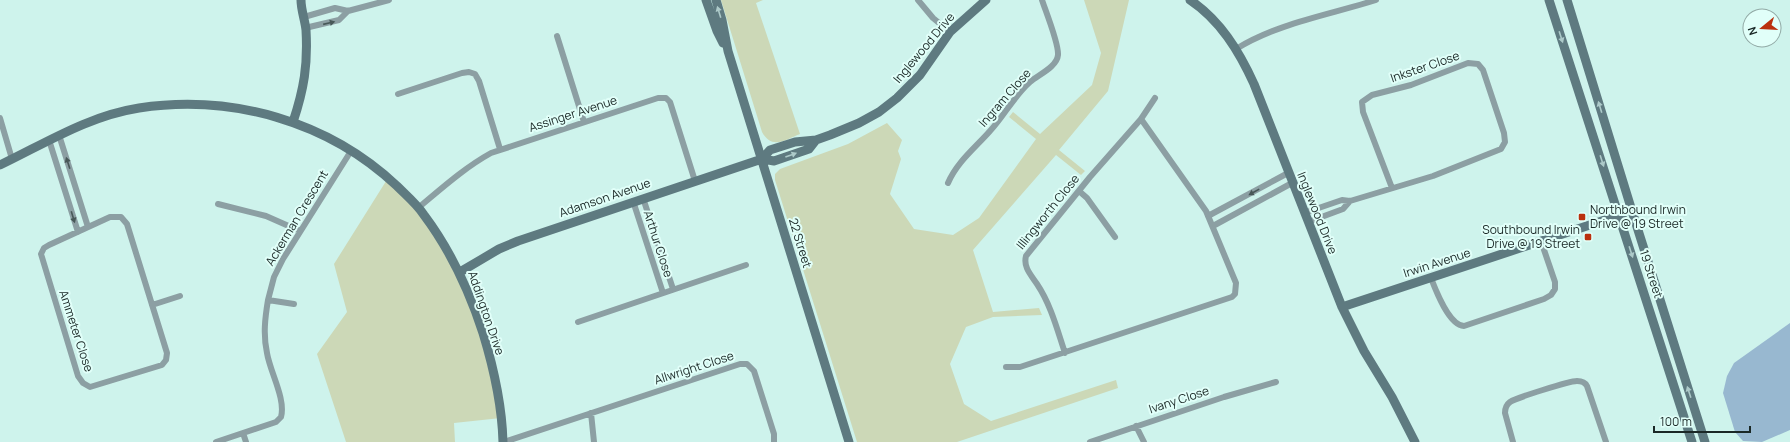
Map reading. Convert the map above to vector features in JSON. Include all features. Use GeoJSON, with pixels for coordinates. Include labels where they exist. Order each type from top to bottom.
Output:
{"type":"FeatureCollection","features":[{"type":"Feature","properties":{"kind":"street"},"geometry":{"type":"LineString","coordinates":[[305,28],[339,20],[348,11],[371,2],[389,0]]}},
{"type":"Feature","properties":{"kind":"street","name":"22 Street"},"geometry":{"type":"LineString","coordinates":[[706,0],[717,31],[728,51]]}},
{"type":"Feature","properties":{"kind":"street","name":"22 Street"},"geometry":{"type":"LineString","coordinates":[[716,0],[722,20],[728,51],[849,442]]}},
{"type":"Feature","properties":{"kind":"street"},"geometry":{"type":"LineString","coordinates":[[918,0],[933,18],[950,32]]}},
{"type":"Feature","properties":{"kind":"street","name":"Inglewood Drive"},"geometry":{"type":"LineString","coordinates":[[762,159],[770,150],[795,142],[816,140],[859,123],[879,112],[897,98],[920,75],[950,32],[986,0]]}},
{"type":"Feature","properties":{"kind":"street","name":"Ingram Close"},"geometry":{"type":"LineString","coordinates":[[948,183],[960,162],[990,131],[1017,96],[1029,83],[1052,66],[1057,60],[1057,49],[1042,0]]}},
{"type":"Feature","properties":{"kind":"street","name":"Inglewood Drive"},"geometry":{"type":"LineString","coordinates":[[1190,0],[1211,18],[1236,49],[1254,84],[1342,307],[1364,351],[1392,396],[1415,442]]}},
{"type":"Feature","properties":{"kind":"street","name":"19 Street"},"geometry":{"type":"LineString","coordinates":[[1550,0],[1692,442]]}},
{"type":"Feature","properties":{"kind":"street","name":"19 Street"},"geometry":{"type":"LineString","coordinates":[[1567,0],[1705,442]]}},
{"type":"Feature","properties":{"kind":"street"},"geometry":{"type":"LineString","coordinates":[[1236,49],[1254,38],[1272,31],[1373,1]]}},
{"type":"Feature","properties":{"kind":"street"},"geometry":{"type":"LineString","coordinates":[[293,122],[301,98],[306,71],[304,17],[299,2]]}},
{"type":"Feature","properties":{"kind":"street"},"geometry":{"type":"LineString","coordinates":[[304,17],[334,8],[348,11]]}},
{"type":"Feature","properties":{"kind":"street"},"geometry":{"type":"LineString","coordinates":[[557,36],[584,122]]}},
{"type":"Feature","properties":{"kind":"street","name":"Inkster Close"},"geometry":{"type":"LineString","coordinates":[[1304,213],[1342,200],[1350,201],[1447,171],[1495,152],[1503,146],[1505,139],[1504,133],[1483,70],[1478,64],[1468,63],[1411,85],[1372,95],[1362,102],[1363,112],[1392,188]]}},
{"type":"Feature","properties":{"kind":"street"},"geometry":{"type":"LineString","coordinates":[[398,94],[462,73],[469,72],[475,74],[479,81],[500,149]]}},
{"type":"Feature","properties":{"kind":"street","name":"Assinger Avenue"},"geometry":{"type":"LineString","coordinates":[[418,208],[471,164],[500,149],[658,98],[666,98],[670,102],[695,181]]}},
{"type":"Feature","properties":{"kind":"street","name":"Illingworth Close"},"geometry":{"type":"LineString","coordinates":[[1065,353],[1051,310],[1042,292],[1026,268],[1024,261],[1027,253],[1141,119],[1155,98]]}},
{"type":"Feature","properties":{"kind":"street","name":"Addington Drive"},"geometry":{"type":"LineString","coordinates":[[0,165],[58,135],[86,123],[137,108],[176,104],[235,107],[293,122],[324,136],[351,151],[382,172],[418,208],[438,235],[460,272],[470,294],[489,355],[498,395],[503,442]]}},
{"type":"Feature","properties":{"kind":"street"},"geometry":{"type":"LineString","coordinates":[[0,118],[12,159]]}},
{"type":"Feature","properties":{"kind":"street"},"geometry":{"type":"LineString","coordinates":[[1006,367],[1020,368],[1232,298],[1236,294],[1236,283],[1208,216],[1141,119]]}},
{"type":"Feature","properties":{"kind":"street"},"geometry":{"type":"LineString","coordinates":[[58,135],[88,227]]}},
{"type":"Feature","properties":{"kind":"street"},"geometry":{"type":"LineString","coordinates":[[49,140],[78,232]]}},
{"type":"Feature","properties":{"kind":"street","name":"Ackerman Crescent"},"geometry":{"type":"LineString","coordinates":[[216,442],[276,422],[281,417],[281,400],[266,352],[265,328],[268,300],[278,268],[351,151]]}},
{"type":"Feature","properties":{"kind":"street","name":"Adamson Avenue"},"geometry":{"type":"LineString","coordinates":[[460,272],[499,249],[518,240],[762,159]]}},
{"type":"Feature","properties":{"kind":"street"},"geometry":{"type":"LineString","coordinates":[[1208,216],[1288,172]]}},
{"type":"Feature","properties":{"kind":"street"},"geometry":{"type":"LineString","coordinates":[[1213,226],[1292,183]]}},
{"type":"Feature","properties":{"kind":"street"},"geometry":{"type":"LineString","coordinates":[[64,188],[74,184]]}},
{"type":"Feature","properties":{"kind":"street"},"geometry":{"type":"LineString","coordinates":[[1079,191],[1087,198],[1115,237]]}},
{"type":"Feature","properties":{"kind":"street","name":"Arthur Close"},"geometry":{"type":"LineString","coordinates":[[643,198],[673,290]]}},
{"type":"Feature","properties":{"kind":"street","name":"Arthur Close"},"geometry":{"type":"LineString","coordinates":[[633,201],[663,293]]}},
{"type":"Feature","properties":{"kind":"street","name":"Inkster Close"},"geometry":{"type":"LineString","coordinates":[[1308,222],[1343,209],[1350,201]]}},
{"type":"Feature","properties":{"kind":"street"},"geometry":{"type":"LineString","coordinates":[[218,204],[266,216],[300,231]]}},
{"type":"Feature","properties":{"kind":"street","name":"Irwin Avenue"},"geometry":{"type":"LineString","coordinates":[[1342,307],[1632,211]]}},
{"type":"Feature","properties":{"kind":"street","name":"Ammeter Close"},"geometry":{"type":"LineString","coordinates":[[110,217],[121,217],[126,221],[167,353],[164,363],[90,387],[83,384],[78,376],[41,254],[44,248],[49,245],[88,227],[110,217]]}},
{"type":"Feature","properties":{"kind":"street"},"geometry":{"type":"LineString","coordinates":[[1431,278],[1436,291],[1451,318],[1460,325],[1464,326],[1551,296],[1555,286],[1541,241]]}},
{"type":"Feature","properties":{"kind":"street","name":"Arthur Close"},"geometry":{"type":"LineString","coordinates":[[578,322],[746,265]]}},
{"type":"Feature","properties":{"kind":"street"},"geometry":{"type":"LineString","coordinates":[[152,304],[180,296]]}},
{"type":"Feature","properties":{"kind":"street"},"geometry":{"type":"LineString","coordinates":[[268,300],[294,304]]}},
{"type":"Feature","properties":{"kind":"street","name":"Allwright Close"},"geometry":{"type":"LineString","coordinates":[[503,442],[737,364],[750,366],[754,371],[774,434],[774,442]]}},
{"type":"Feature","properties":{"kind":"street"},"geometry":{"type":"LineString","coordinates":[[1513,442],[1504,413],[1508,404],[1543,391],[1579,381],[1585,383],[1587,386],[1606,442]]}},
{"type":"Feature","properties":{"kind":"street","name":"Ivany Close"},"geometry":{"type":"LineString","coordinates":[[1090,442],[1259,386],[1276,382]]}},
{"type":"Feature","properties":{"kind":"street"},"geometry":{"type":"LineString","coordinates":[[591,413],[594,442]]}},
{"type":"Feature","properties":{"kind":"street"},"geometry":{"type":"LineString","coordinates":[[1136,426],[1144,442]]}},
{"type":"Feature","properties":{"kind":"street"},"geometry":{"type":"LineString","coordinates":[[243,433],[246,442]]}},
{"type":"Feature","properties":{"kind":"green space"},"geometry":{"type":"Polygon","coordinates":[[[721,0],[763,0],[756,3],[800,134],[784,141],[774,142],[766,138],[762,132],[721,0]]]}},
{"type":"Feature","properties":{"kind":"green space"},"geometry":{"type":"Polygon","coordinates":[[[1084,0],[1129,0],[1108,91],[1059,150],[1085,171],[1081,175],[1056,155],[973,250],[993,312],[1039,308],[1042,315],[993,317],[966,327],[950,364],[964,404],[991,421],[1116,380],[1118,388],[957,442],[857,442],[775,180],[775,174],[780,169],[848,144],[887,123],[902,140],[898,151],[901,159],[890,194],[914,229],[953,235],[979,218],[1036,139],[1009,117],[1013,112],[1040,134],[1092,85],[1101,53],[1084,0]]]}},
{"type":"Feature","properties":{"kind":"green space"},"geometry":{"type":"Polygon","coordinates":[[[388,178],[423,213],[470,294],[501,418],[454,423],[455,442],[346,442],[317,354],[347,312],[334,264],[388,178]]]}},
{"type":"Feature","properties":{"kind":"water"},"geometry":{"type":"Polygon","coordinates":[[[1790,323],[1790,430],[1762,442],[1743,441],[1735,432],[1723,393],[1727,376],[1734,363],[1790,323]]]}},
{"type":"Feature","properties":{"kind":"place","name":"Northbound Irwin Drive @ 19 Street"},"geometry":{"type":"Point","coordinates":[1582,217]}},
{"type":"Feature","properties":{"kind":"place","name":"Southbound Irwin Drive @ 19 Street"},"geometry":{"type":"Point","coordinates":[1588,237]}}]}
